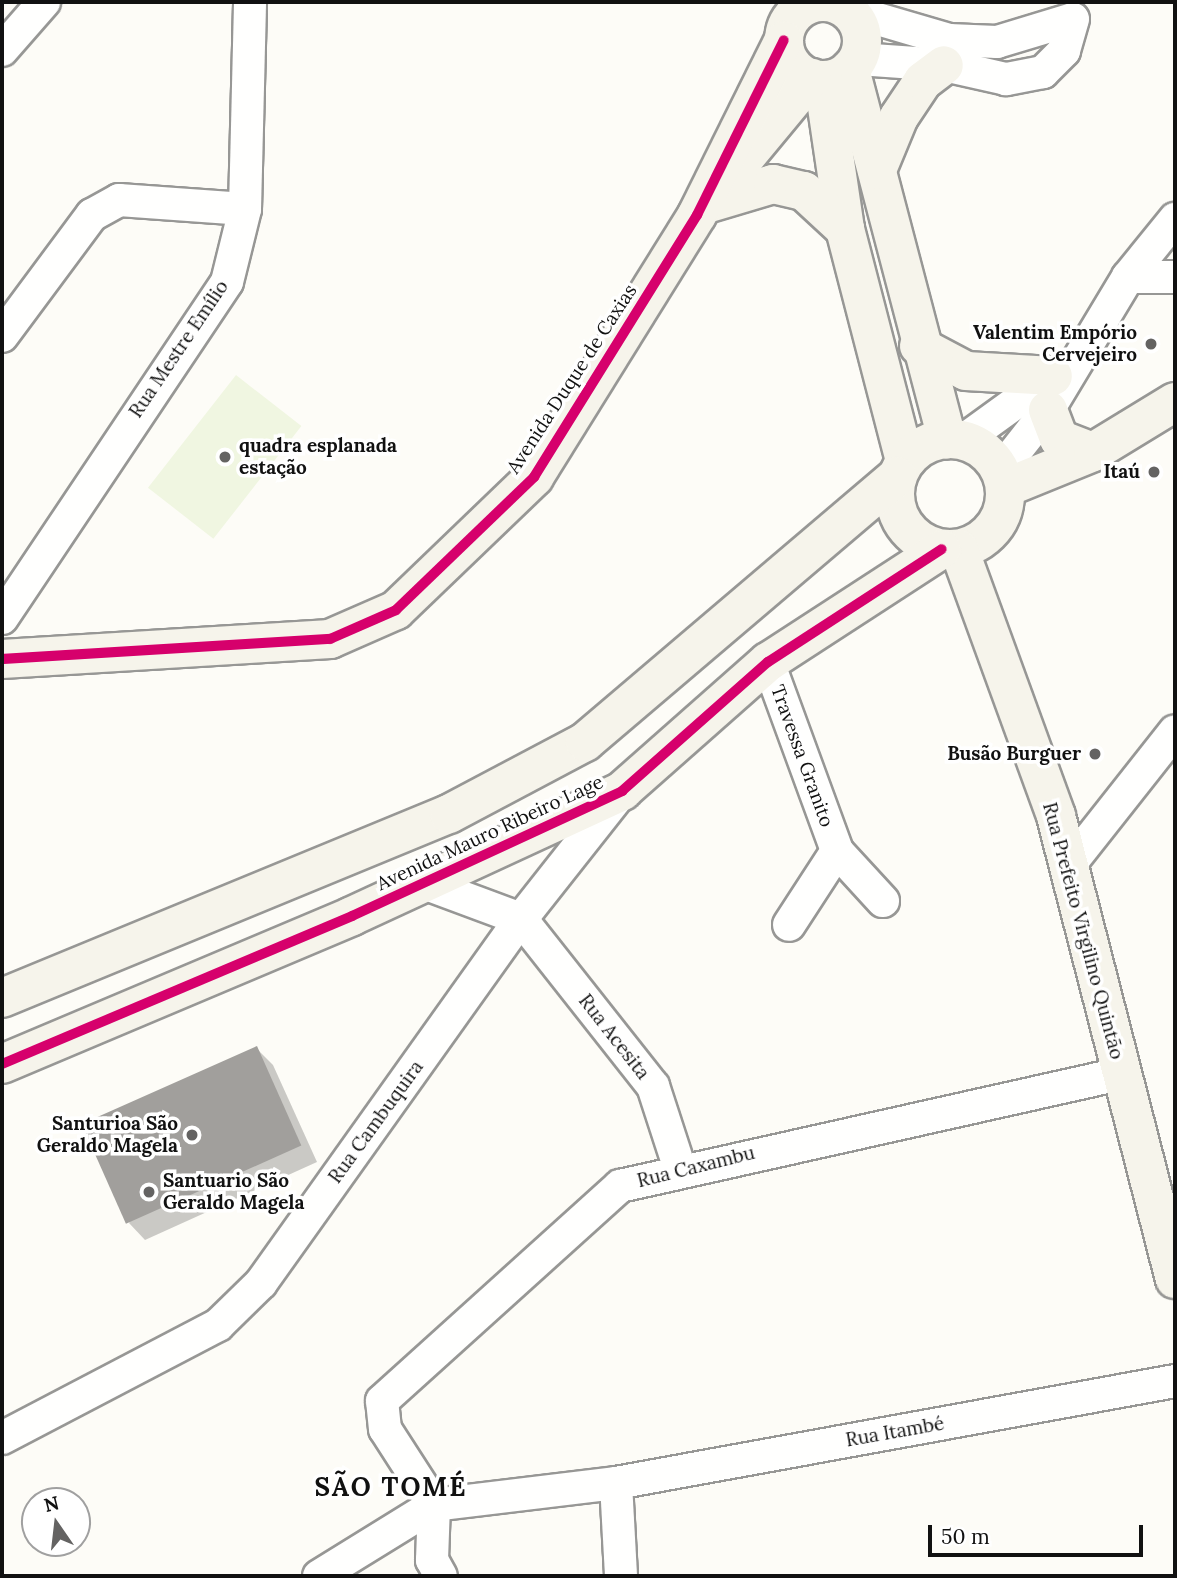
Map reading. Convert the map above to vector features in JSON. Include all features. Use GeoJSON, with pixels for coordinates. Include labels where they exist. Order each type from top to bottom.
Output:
{"type":"FeatureCollection","features":[{"type":"Feature","properties":{"kind":"street"},"geometry":{"type":"LineString","coordinates":[[2,50],[44,2]]}},
{"type":"Feature","properties":{"kind":"street","name":"Rua Mestre Emílio"},"geometry":{"type":"LineString","coordinates":[[5,603],[227,282],[244,209],[250,2]]}},
{"type":"Feature","properties":{"kind":"street"},"geometry":{"type":"LineString","coordinates":[[813,4],[840,5],[949,40],[997,42],[1077,10],[1064,51],[1043,72],[1006,79],[944,65],[835,71],[792,63],[790,20],[813,4]]}},
{"type":"Feature","properties":{"kind":"street"},"geometry":{"type":"LineString","coordinates":[[840,5],[862,32],[835,71],[845,229],[901,469],[894,496],[903,523],[923,543],[950,549],[975,544],[999,520],[1003,480],[1058,382],[1128,277],[1175,219]]}},
{"type":"Feature","properties":{"kind":"street","name":"Avenida Duque de Caxias"},"geometry":{"type":"LineString","coordinates":[[2,659],[330,639],[396,610],[534,477],[701,209],[790,20]]}},
{"type":"Feature","properties":{"kind":"street"},"geometry":{"type":"LineString","coordinates":[[877,170],[899,117],[923,81],[944,65]]}},
{"type":"Feature","properties":{"kind":"street"},"geometry":{"type":"LineString","coordinates":[[835,71],[877,170],[919,345],[956,439],[979,447],[1003,480]]}},
{"type":"Feature","properties":{"kind":"street","name":"Avenida Duque de Caxias"},"geometry":{"type":"LineString","coordinates":[[701,209],[835,71]]}},
{"type":"Feature","properties":{"kind":"street"},"geometry":{"type":"LineString","coordinates":[[701,209],[772,184],[804,191],[845,229]]}},
{"type":"Feature","properties":{"kind":"street"},"geometry":{"type":"LineString","coordinates":[[2,336],[92,215],[119,200],[244,209]]}},
{"type":"Feature","properties":{"kind":"street"},"geometry":{"type":"LineString","coordinates":[[1128,277],[1175,277]]}},
{"type":"Feature","properties":{"kind":"street"},"geometry":{"type":"LineString","coordinates":[[919,345],[966,371],[1058,382]]}},
{"type":"Feature","properties":{"kind":"street"},"geometry":{"type":"LineString","coordinates":[[901,469],[1058,382]]}},
{"type":"Feature","properties":{"kind":"street"},"geometry":{"type":"LineString","coordinates":[[1058,382],[1059,439],[1093,452]]}},
{"type":"Feature","properties":{"kind":"street"},"geometry":{"type":"LineString","coordinates":[[1003,480],[1093,452],[1175,402]]}},
{"type":"Feature","properties":{"kind":"street","name":"Avenida Mauro Ribeiro Lage"},"geometry":{"type":"LineString","coordinates":[[2,998],[449,814],[585,742],[901,469]]}},
{"type":"Feature","properties":{"kind":"street","name":"Avenida Mauro Ribeiro Lage"},"geometry":{"type":"LineString","coordinates":[[2,1064],[424,883],[622,791],[768,662],[950,549]]}},
{"type":"Feature","properties":{"kind":"street","name":"Rua Prefeito Virgilino Quintão"},"geometry":{"type":"LineString","coordinates":[[950,549],[1070,864],[1120,1073],[1175,1279]]}},
{"type":"Feature","properties":{"kind":"street","name":"Travessa Granito"},"geometry":{"type":"LineString","coordinates":[[768,662],[837,851],[883,901]]}},
{"type":"Feature","properties":{"kind":"street"},"geometry":{"type":"LineString","coordinates":[[1070,864],[1175,731]]}},
{"type":"Feature","properties":{"kind":"street","name":"Rua Cambuquira"},"geometry":{"type":"LineString","coordinates":[[2,1438],[218,1325],[261,1283],[521,919],[622,791]]}},
{"type":"Feature","properties":{"kind":"street","name":"Travessa Granito"},"geometry":{"type":"LineString","coordinates":[[789,925],[837,851]]}},
{"type":"Feature","properties":{"kind":"street"},"geometry":{"type":"LineString","coordinates":[[424,883],[521,919]]}},
{"type":"Feature","properties":{"kind":"street","name":"Rua Acesita"},"geometry":{"type":"LineString","coordinates":[[521,919],[653,1086],[680,1169]]}},
{"type":"Feature","properties":{"kind":"street","name":"Rua Caxambu"},"geometry":{"type":"LineString","coordinates":[[434,1505],[385,1429],[382,1401],[620,1186],[680,1169],[1120,1073]]}},
{"type":"Feature","properties":{"kind":"street","name":"Rua Itambé"},"geometry":{"type":"LineString","coordinates":[[434,1505],[616,1483],[1175,1381]]}},
{"type":"Feature","properties":{"kind":"street"},"geometry":{"type":"LineString","coordinates":[[616,1483],[621,1576]]}},
{"type":"Feature","properties":{"kind":"street"},"geometry":{"type":"LineString","coordinates":[[319,1576],[434,1505]]}},
{"type":"Feature","properties":{"kind":"street"},"geometry":{"type":"LineString","coordinates":[[434,1505],[432,1560],[442,1576]]}},
{"type":"Feature","properties":{"kind":"green space","name":"quadra esplanada estação"},"geometry":{"type":"Polygon","coordinates":[[[236,375],[301,426],[213,539],[148,488],[236,375]]]}},
{"type":"Feature","properties":{"kind":"building","name":"Santurioa São Geraldo Magela"},"geometry":{"type":"Polygon","coordinates":[[[257,1046],[301,1146],[126,1224],[82,1124],[257,1046]]]}},
{"type":"Feature","properties":{"kind":"cycle path"},"geometry":{"type":"LineString","coordinates":[[2,659],[330,639],[396,610],[534,477],[697,215],[784,40]]}},
{"type":"Feature","properties":{"kind":"cycle path"},"geometry":{"type":"LineString","coordinates":[[2,1064],[352,916],[622,791],[768,662],[942,549]]}},
{"type":"Feature","properties":{"kind":"place","name":"Valentim Empório Cervejeiro"},"geometry":{"type":"Point","coordinates":[1151,344]}},
{"type":"Feature","properties":{"kind":"place","name":"quadra esplanada estação"},"geometry":{"type":"Point","coordinates":[225,457]}},
{"type":"Feature","properties":{"kind":"place","name":"Itaú"},"geometry":{"type":"Point","coordinates":[1154,472]}},
{"type":"Feature","properties":{"kind":"place","name":"Busão Burguer"},"geometry":{"type":"Point","coordinates":[1095,754]}},
{"type":"Feature","properties":{"kind":"place","name":"Santurioa São Geraldo Magela"},"geometry":{"type":"Point","coordinates":[192,1135]}},
{"type":"Feature","properties":{"kind":"place","name":"Santuario São Geraldo Magela"},"geometry":{"type":"Point","coordinates":[149,1192]}},
{"type":"Feature","properties":{"kind":"district","name":"SÃO TOMÉ"},"geometry":{"type":"Point","coordinates":[391,1487]}}]}
